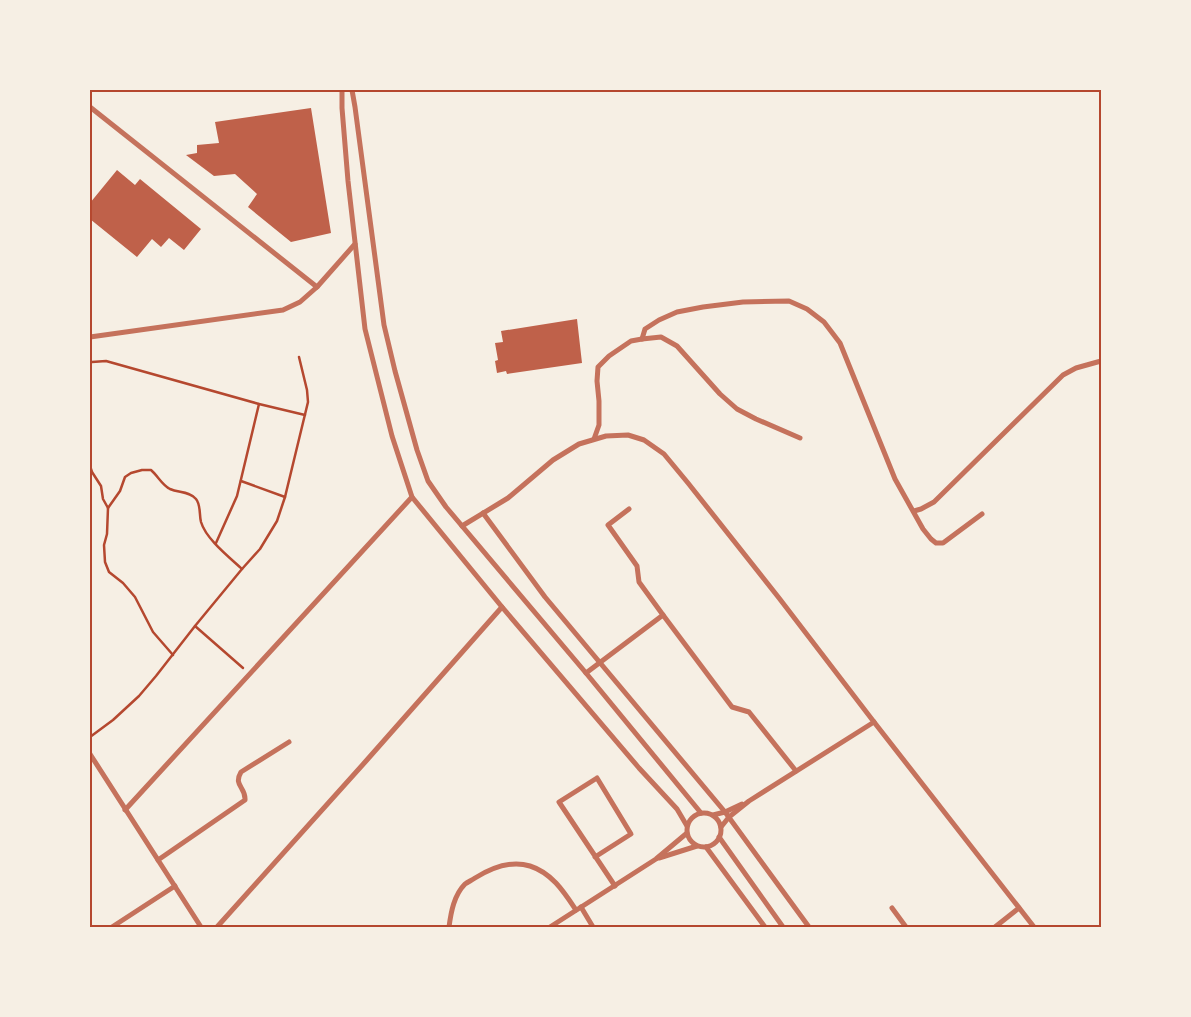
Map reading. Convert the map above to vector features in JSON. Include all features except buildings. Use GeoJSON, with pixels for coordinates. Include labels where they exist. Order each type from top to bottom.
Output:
{"type":"FeatureCollection","features":[{"type":"Feature","properties":{"kind":"street"},"geometry":{"type":"LineString","coordinates":[[342,90],[348,181],[365,329],[392,436],[412,497],[502,607],[639,768],[677,809],[687,826]]}},
{"type":"Feature","properties":{"kind":"street"},"geometry":{"type":"LineString","coordinates":[[352,90],[371,217],[384,325],[417,450],[428,481],[446,507],[586,673],[700,813]]}},
{"type":"Feature","properties":{"kind":"street"},"geometry":{"type":"LineString","coordinates":[[90,107],[317,286]]}},
{"type":"Feature","properties":{"kind":"street"},"geometry":{"type":"LineString","coordinates":[[90,338],[282,310],[300,302],[355,244]]}},
{"type":"Feature","properties":{"kind":"street"},"geometry":{"type":"LineString","coordinates":[[642,339],[645,329],[659,320],[677,312],[703,307],[742,302],[789,301],[807,309],[824,322],[840,343],[895,479],[923,529],[931,539],[936,543],[943,543],[982,514]]}},
{"type":"Feature","properties":{"kind":"street"},"geometry":{"type":"LineString","coordinates":[[594,439],[599,425],[598,367],[609,356],[631,341],[661,338],[677,346],[720,394],[737,409],[800,438]]}},
{"type":"Feature","properties":{"kind":"street"},"geometry":{"type":"LineString","coordinates":[[914,511],[934,502],[1063,375],[1076,368],[1101,362]]}},
{"type":"Feature","properties":{"kind":"street"},"geometry":{"type":"LineString","coordinates":[[462,526],[508,498],[553,460],[579,444],[606,436],[628,435],[644,440],[664,454],[779,598],[1034,927]]}},
{"type":"Feature","properties":{"kind":"street"},"geometry":{"type":"LineString","coordinates":[[126,810],[412,497]]}},
{"type":"Feature","properties":{"kind":"street"},"geometry":{"type":"LineString","coordinates":[[629,510],[608,525],[637,566],[639,582],[732,707],[749,712],[796,771]]}},
{"type":"Feature","properties":{"kind":"street"},"geometry":{"type":"LineString","coordinates":[[484,513],[545,597],[729,817],[809,927]]}},
{"type":"Feature","properties":{"kind":"street"},"geometry":{"type":"LineString","coordinates":[[217,927],[502,607]]}},
{"type":"Feature","properties":{"kind":"street"},"geometry":{"type":"LineString","coordinates":[[586,673],[663,615]]}},
{"type":"Feature","properties":{"kind":"street"},"geometry":{"type":"LineString","coordinates":[[721,827],[729,817],[749,801],[874,722]]}},
{"type":"Feature","properties":{"kind":"street"},"geometry":{"type":"LineString","coordinates":[[158,860],[245,800],[246,796],[238,782],[241,772],[289,742]]}},
{"type":"Feature","properties":{"kind":"street"},"geometry":{"type":"LineString","coordinates":[[90,754],[201,927]]}},
{"type":"Feature","properties":{"kind":"street"},"geometry":{"type":"LineString","coordinates":[[595,857],[631,834],[597,778],[559,802],[595,857],[615,886]]}},
{"type":"Feature","properties":{"kind":"street"},"geometry":{"type":"LineString","coordinates":[[713,815],[725,812],[749,801]]}},
{"type":"Feature","properties":{"kind":"street"},"geometry":{"type":"LineString","coordinates":[[656,859],[696,846],[706,847],[713,845],[718,841],[721,827],[719,821],[713,815],[700,813],[689,820],[687,833],[689,839],[696,846]]}},
{"type":"Feature","properties":{"kind":"street"},"geometry":{"type":"LineString","coordinates":[[550,927],[656,859],[687,833]]}},
{"type":"Feature","properties":{"kind":"street"},"geometry":{"type":"LineString","coordinates":[[719,838],[783,927]]}},
{"type":"Feature","properties":{"kind":"street"},"geometry":{"type":"LineString","coordinates":[[706,847],[765,927]]}},
{"type":"Feature","properties":{"kind":"street"},"geometry":{"type":"LineString","coordinates":[[449,927],[455,900],[465,885],[493,868],[510,864],[529,865],[551,877],[594,927]]}},
{"type":"Feature","properties":{"kind":"street"},"geometry":{"type":"LineString","coordinates":[[112,927],[174,886]]}},
{"type":"Feature","properties":{"kind":"street"},"geometry":{"type":"LineString","coordinates":[[892,908],[906,927]]}},
{"type":"Feature","properties":{"kind":"street"},"geometry":{"type":"LineString","coordinates":[[995,927],[1019,908]]}},
{"type":"Feature","properties":{"kind":"path"},"geometry":{"type":"LineString","coordinates":[[90,737],[113,720],[139,696],[195,626],[260,550],[278,520],[308,402],[299,357]]}},
{"type":"Feature","properties":{"kind":"path"},"geometry":{"type":"LineString","coordinates":[[91,363],[106,361],[305,415]]}},
{"type":"Feature","properties":{"kind":"path"},"geometry":{"type":"LineString","coordinates":[[216,543],[237,496],[259,404]]}},
{"type":"Feature","properties":{"kind":"path"},"geometry":{"type":"LineString","coordinates":[[90,466],[101,486],[103,499],[108,508],[107,534],[104,545],[105,562],[108,572],[123,583],[135,597],[153,632],[173,655]]}},
{"type":"Feature","properties":{"kind":"path"},"geometry":{"type":"LineString","coordinates":[[108,508],[120,492],[125,477],[142,470],[151,470],[172,490],[186,492],[196,499],[200,509],[201,522],[206,532],[242,570]]}},
{"type":"Feature","properties":{"kind":"path"},"geometry":{"type":"LineString","coordinates":[[241,481],[285,496]]}},
{"type":"Feature","properties":{"kind":"path"},"geometry":{"type":"LineString","coordinates":[[195,626],[250,674]]}}]}
